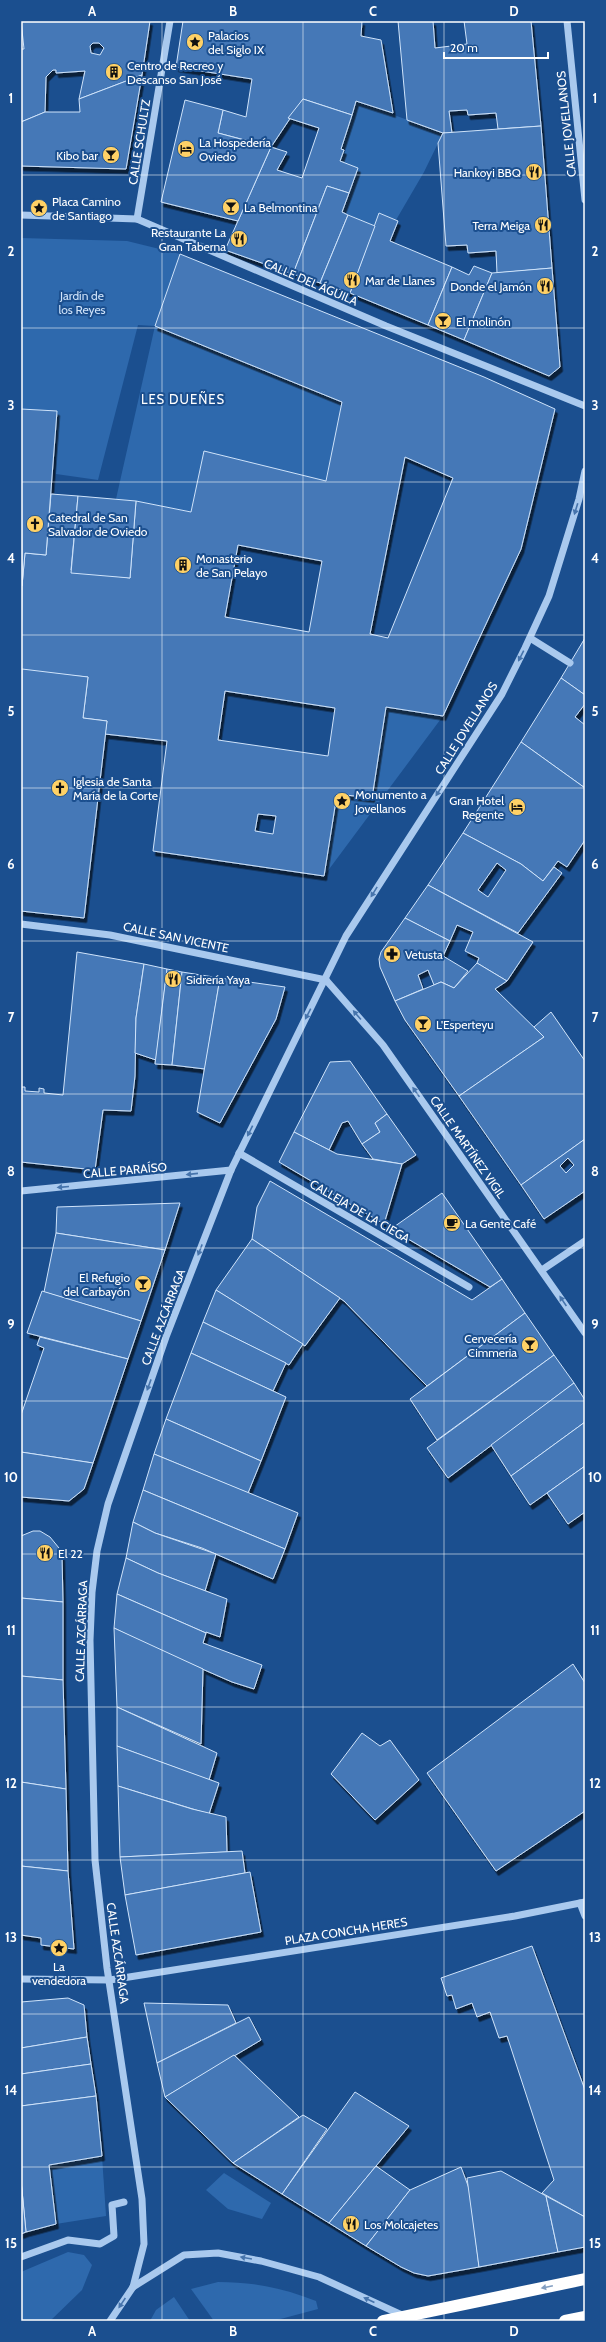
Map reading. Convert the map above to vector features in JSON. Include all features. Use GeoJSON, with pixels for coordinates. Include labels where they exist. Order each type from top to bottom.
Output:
{"type":"FeatureCollection","features":[{"type":"Feature","properties":{"kind":"highway"},"geometry":{"type":"LineString","coordinates":[[383,2321],[585,2279]]}},
{"type":"Feature","properties":{"kind":"highway"},"geometry":{"type":"LineString","coordinates":[[565,2321],[585,2317]]}},
{"type":"Feature","properties":{"kind":"street","name":"CALLE SCHULTZ"},"geometry":{"type":"LineString","coordinates":[[137,219],[170,21]]}},
{"type":"Feature","properties":{"kind":"street","name":"CALLE JOVELLANOS"},"geometry":{"type":"LineString","coordinates":[[567,21],[585,200]]}},
{"type":"Feature","properties":{"kind":"street","name":"CALLE DEL ÁGUILA"},"geometry":{"type":"LineString","coordinates":[[21,215],[137,219],[386,326],[585,406]]}},
{"type":"Feature","properties":{"kind":"street","name":"CALLE JOVELLANOS"},"geometry":{"type":"LineString","coordinates":[[326,980],[346,936],[502,694],[549,596],[585,471]]}},
{"type":"Feature","properties":{"kind":"street"},"geometry":{"type":"LineString","coordinates":[[530,638],[570,663]]}},
{"type":"Feature","properties":{"kind":"street","name":"CALLE SAN VICENTE"},"geometry":{"type":"LineString","coordinates":[[21,924],[110,935],[326,980]]}},
{"type":"Feature","properties":{"kind":"street","name":"CALLE AZCÁRRAGA"},"geometry":{"type":"LineString","coordinates":[[110,2320],[133,2287],[144,2244],[142,2199],[110,1980],[95,1860],[90,1700],[92,1600],[97,1551],[108,1504],[128,1443],[166,1338],[231,1170],[326,980]]}},
{"type":"Feature","properties":{"kind":"street","name":"CALLE MARTÍNEZ VIGIL"},"geometry":{"type":"LineString","coordinates":[[326,980],[383,1045],[585,1333]]}},
{"type":"Feature","properties":{"kind":"street","name":"CALLEJA DE LA CIEGA"},"geometry":{"type":"LineString","coordinates":[[239,1153],[469,1287]]}},
{"type":"Feature","properties":{"kind":"street","name":"CALLE PARAÍSO"},"geometry":{"type":"LineString","coordinates":[[21,1191],[231,1170]]}},
{"type":"Feature","properties":{"kind":"street"},"geometry":{"type":"LineString","coordinates":[[542,1270],[585,1241]]}},
{"type":"Feature","properties":{"kind":"street"},"geometry":{"type":"LineString","coordinates":[[583,1903],[585,1916]]}},
{"type":"Feature","properties":{"kind":"street","name":"PLAZA CONCHA HERES"},"geometry":{"type":"LineString","coordinates":[[21,1979],[110,1980],[514,1916],[583,1903]]}},
{"type":"Feature","properties":{"kind":"street"},"geometry":{"type":"LineString","coordinates":[[21,2257],[68,2240],[100,2244],[114,2236],[112,2205],[124,2202]]}},
{"type":"Feature","properties":{"kind":"street"},"geometry":{"type":"LineString","coordinates":[[133,2287],[184,2255],[218,2253],[261,2261],[319,2277],[404,2316]]}},
{"type":"Feature","properties":{"kind":"green space"},"geometry":{"type":"Polygon","coordinates":[[[356,101],[443,133],[424,172],[396,220],[379,213],[375,226],[342,212],[358,169],[340,161],[343,150],[341,149],[356,101]]]}},
{"type":"Feature","properties":{"kind":"green space","name":"Jardín de los Reyes"},"geometry":{"type":"Polygon","coordinates":[[[21,238],[127,241],[180,254],[155,326],[138,325],[98,480],[56,474],[57,412],[21,409],[21,238]]]}},
{"type":"Feature","properties":{"kind":"green space"},"geometry":{"type":"Polygon","coordinates":[[[155,326],[342,402],[326,481],[204,452],[191,512],[116,499],[155,326]]]}},
{"type":"Feature","properties":{"kind":"green space"},"geometry":{"type":"Polygon","coordinates":[[[386,707],[443,716],[324,876],[337,794],[372,798],[386,707]]]}},
{"type":"Feature","properties":{"kind":"green space"},"geometry":{"type":"Polygon","coordinates":[[[102,2156],[106,2216],[56,2224],[49,2165],[102,2156]]]}},
{"type":"Feature","properties":{"kind":"green space"},"geometry":{"type":"Polygon","coordinates":[[[224,2173],[271,2203],[262,2219],[228,2209],[206,2190],[224,2173]]]}},
{"type":"Feature","properties":{"kind":"green space"},"geometry":{"type":"Polygon","coordinates":[[[68,2252],[84,2255],[92,2265],[82,2290],[50,2321],[21,2321],[21,2272],[68,2252]]]}},
{"type":"Feature","properties":{"kind":"green space"},"geometry":{"type":"Polygon","coordinates":[[[218,2282],[244,2283],[280,2289],[316,2301],[318,2309],[273,2321],[214,2321],[191,2289],[218,2282]]]}},
{"type":"Feature","properties":{"kind":"green space"},"geometry":{"type":"Polygon","coordinates":[[[174,2297],[190,2321],[150,2321],[156,2310],[174,2297]]]}},
{"type":"Feature","properties":{"kind":"building","name":"Centro de Recreo y Descanso San José"},"geometry":{"type":"Polygon","coordinates":[[[21,21],[150,21],[142,75],[79,99],[85,71],[56,73],[56,70],[53,70],[46,77],[45,112],[21,122],[21,49],[24,49],[21,21]],[[93,43],[90,46],[91,53],[100,55],[104,48],[99,43],[93,43]]]}},
{"type":"Feature","properties":{"kind":"building"},"geometry":{"type":"Polygon","coordinates":[[[183,21],[362,21],[361,36],[381,40],[393,113],[356,101],[352,115],[303,99],[271,147],[218,133],[223,110],[246,117],[252,79],[176,67],[183,21]]]}},
{"type":"Feature","properties":{"kind":"building"},"geometry":{"type":"Polygon","coordinates":[[[398,21],[433,21],[435,48],[467,44],[464,21],[531,21],[541,126],[498,129],[496,113],[468,115],[467,110],[449,111],[452,133],[443,133],[407,120],[398,21]]]}},
{"type":"Feature","properties":{"kind":"building"},"geometry":{"type":"Polygon","coordinates":[[[142,75],[126,169],[21,166],[21,122],[45,112],[80,112],[79,99],[142,75]]]}},
{"type":"Feature","properties":{"kind":"building"},"geometry":{"type":"Polygon","coordinates":[[[303,99],[352,115],[341,149],[344,150],[340,161],[358,168],[349,193],[327,186],[293,274],[225,250],[271,147],[287,152],[277,170],[302,178],[319,128],[288,118],[303,99]]]}},
{"type":"Feature","properties":{"kind":"building"},"geometry":{"type":"Polygon","coordinates":[[[185,100],[223,110],[218,133],[271,147],[238,221],[161,202],[185,100]]]}},
{"type":"Feature","properties":{"kind":"building"},"geometry":{"type":"Polygon","coordinates":[[[541,126],[552,268],[497,273],[496,251],[468,253],[467,245],[446,246],[438,143],[443,133],[541,126]]]}},
{"type":"Feature","properties":{"kind":"building"},"geometry":{"type":"Polygon","coordinates":[[[327,186],[349,193],[342,212],[348,215],[320,283],[293,274],[327,186]]]}},
{"type":"Feature","properties":{"kind":"building"},"geometry":{"type":"Polygon","coordinates":[[[379,213],[398,221],[390,241],[452,267],[428,325],[350,293],[379,213]]]}},
{"type":"Feature","properties":{"kind":"building"},"geometry":{"type":"Polygon","coordinates":[[[348,215],[375,226],[350,293],[320,283],[348,215]]]}},
{"type":"Feature","properties":{"kind":"building","name":"Monasterio de San Pelayo"},"geometry":{"type":"Polygon","coordinates":[[[180,254],[484,377],[555,409],[521,549],[443,716],[386,707],[372,798],[337,794],[324,876],[153,851],[167,741],[105,734],[107,721],[83,718],[88,677],[21,671],[22,586],[25,553],[46,555],[51,494],[78,496],[71,570],[130,578],[136,501],[191,512],[204,451],[326,481],[342,402],[155,326],[180,254]],[[405,457],[370,634],[388,638],[453,478],[405,457]],[[238,545],[225,617],[309,632],[322,561],[238,545]],[[225,691],[218,740],[328,756],[335,708],[225,691]],[[258,814],[255,831],[273,834],[276,816],[258,814]]]}},
{"type":"Feature","properties":{"kind":"building"},"geometry":{"type":"Polygon","coordinates":[[[474,266],[492,273],[464,340],[428,325],[452,267],[469,275],[474,266]]]}},
{"type":"Feature","properties":{"kind":"building"},"geometry":{"type":"Polygon","coordinates":[[[552,268],[560,367],[549,376],[464,340],[492,273],[552,268]]]}},
{"type":"Feature","properties":{"kind":"building","name":"Catedral de San Salvador de Oviedo"},"geometry":{"type":"Polygon","coordinates":[[[21,409],[57,411],[46,555],[25,553],[22,586],[21,409]]]}},
{"type":"Feature","properties":{"kind":"building"},"geometry":{"type":"Polygon","coordinates":[[[78,496],[136,501],[130,578],[71,573],[78,496]]]}},
{"type":"Feature","properties":{"kind":"building"},"geometry":{"type":"Polygon","coordinates":[[[585,638],[585,695],[561,678],[585,638]]]}},
{"type":"Feature","properties":{"kind":"building","name":"Iglesia de Santa María de la Corte"},"geometry":{"type":"Polygon","coordinates":[[[22,669],[88,677],[83,718],[107,721],[84,918],[21,911],[22,669]]]}},
{"type":"Feature","properties":{"kind":"building"},"geometry":{"type":"Polygon","coordinates":[[[561,678],[585,695],[585,704],[575,717],[585,725],[585,788],[521,742],[561,678]]]}},
{"type":"Feature","properties":{"kind":"building"},"geometry":{"type":"Polygon","coordinates":[[[521,742],[585,788],[585,840],[567,867],[558,861],[543,881],[521,864],[463,833],[521,742]]]}},
{"type":"Feature","properties":{"kind":"building"},"geometry":{"type":"Polygon","coordinates":[[[463,833],[521,864],[543,881],[554,867],[562,873],[518,933],[428,885],[463,833]],[[497,863],[478,890],[488,897],[506,870],[497,863]]]}},
{"type":"Feature","properties":{"kind":"building"},"geometry":{"type":"Polygon","coordinates":[[[428,885],[533,942],[507,981],[477,963],[479,958],[465,951],[473,932],[457,925],[450,941],[405,918],[428,885]]]}},
{"type":"Feature","properties":{"kind":"building"},"geometry":{"type":"Polygon","coordinates":[[[405,918],[450,941],[443,956],[468,971],[454,988],[441,982],[434,985],[428,970],[418,975],[423,989],[395,1001],[380,967],[379,959],[381,952],[405,918]]]}},
{"type":"Feature","properties":{"kind":"building"},"geometry":{"type":"Polygon","coordinates":[[[77,952],[144,964],[136,1018],[135,1076],[131,1111],[103,1110],[95,1170],[21,1162],[21,1087],[25,1087],[25,1091],[39,1092],[39,1088],[44,1089],[44,1093],[63,1095],[77,952]]]}},
{"type":"Feature","properties":{"kind":"building"},"geometry":{"type":"Polygon","coordinates":[[[477,963],[507,981],[495,989],[544,1037],[459,1096],[405,1020],[395,1001],[441,982],[454,988],[477,963]]]}},
{"type":"Feature","properties":{"kind":"building"},"geometry":{"type":"Polygon","coordinates":[[[144,964],[167,969],[156,1060],[135,1053],[136,1018],[144,964]]]}},
{"type":"Feature","properties":{"kind":"building"},"geometry":{"type":"Polygon","coordinates":[[[167,969],[182,972],[172,1065],[155,1064],[167,969]]]}},
{"type":"Feature","properties":{"kind":"building"},"geometry":{"type":"Polygon","coordinates":[[[182,972],[220,978],[205,1069],[172,1065],[182,972]]]}},
{"type":"Feature","properties":{"kind":"building"},"geometry":{"type":"Polygon","coordinates":[[[220,978],[285,987],[276,1019],[220,1123],[197,1112],[220,978]]]}},
{"type":"Feature","properties":{"kind":"building"},"geometry":{"type":"Polygon","coordinates":[[[551,1012],[585,1061],[585,1139],[521,1185],[459,1096],[544,1037],[534,1027],[551,1012]]]}},
{"type":"Feature","properties":{"kind":"building"},"geometry":{"type":"Polygon","coordinates":[[[350,1061],[387,1114],[375,1123],[380,1132],[362,1144],[348,1121],[342,1123],[329,1150],[294,1132],[330,1062],[350,1061]]]}},
{"type":"Feature","properties":{"kind":"building"},"geometry":{"type":"Polygon","coordinates":[[[387,1114],[416,1155],[402,1164],[373,1159],[362,1144],[380,1132],[375,1123],[387,1114]]]}},
{"type":"Feature","properties":{"kind":"building"},"geometry":{"type":"Polygon","coordinates":[[[294,1132],[337,1154],[402,1164],[384,1224],[279,1162],[294,1132]]]}},
{"type":"Feature","properties":{"kind":"building"},"geometry":{"type":"Polygon","coordinates":[[[585,1139],[585,1191],[544,1219],[521,1185],[585,1139]],[[568,1158],[560,1166],[566,1173],[574,1165],[568,1158]]]}},
{"type":"Feature","properties":{"kind":"building"},"geometry":{"type":"Polygon","coordinates":[[[270,1181],[472,1300],[502,1279],[525,1313],[427,1386],[344,1301],[252,1239],[257,1207],[270,1181]]]}},
{"type":"Feature","properties":{"kind":"building"},"geometry":{"type":"Polygon","coordinates":[[[442,1193],[502,1279],[490,1287],[391,1229],[442,1193]]]}},
{"type":"Feature","properties":{"kind":"building"},"geometry":{"type":"Polygon","coordinates":[[[180,1203],[165,1250],[56,1233],[57,1207],[180,1203]]]}},
{"type":"Feature","properties":{"kind":"building"},"geometry":{"type":"Polygon","coordinates":[[[56,1233],[165,1250],[141,1321],[44,1292],[56,1233]]]}},
{"type":"Feature","properties":{"kind":"building"},"geometry":{"type":"Polygon","coordinates":[[[252,1239],[340,1298],[305,1346],[216,1290],[252,1239]]]}},
{"type":"Feature","properties":{"kind":"building"},"geometry":{"type":"Polygon","coordinates":[[[216,1290],[303,1344],[289,1365],[203,1322],[216,1290]]]}},
{"type":"Feature","properties":{"kind":"building"},"geometry":{"type":"Polygon","coordinates":[[[42,1291],[141,1321],[128,1359],[27,1333],[42,1291]]]}},
{"type":"Feature","properties":{"kind":"building"},"geometry":{"type":"Polygon","coordinates":[[[525,1313],[554,1355],[437,1440],[410,1399],[525,1313]]]}},
{"type":"Feature","properties":{"kind":"building"},"geometry":{"type":"Polygon","coordinates":[[[203,1322],[286,1363],[273,1391],[191,1353],[203,1322]]]}},
{"type":"Feature","properties":{"kind":"building"},"geometry":{"type":"Polygon","coordinates":[[[40,1337],[128,1359],[93,1463],[21,1452],[21,1415],[44,1348],[37,1345],[40,1337]]]}},
{"type":"Feature","properties":{"kind":"building"},"geometry":{"type":"Polygon","coordinates":[[[191,1353],[286,1397],[261,1461],[166,1419],[191,1353]]]}},
{"type":"Feature","properties":{"kind":"building"},"geometry":{"type":"Polygon","coordinates":[[[554,1355],[574,1383],[448,1478],[427,1448],[554,1355]]]}},
{"type":"Feature","properties":{"kind":"building"},"geometry":{"type":"Polygon","coordinates":[[[574,1383],[585,1400],[585,1422],[511,1476],[491,1445],[574,1383]]]}},
{"type":"Feature","properties":{"kind":"building"},"geometry":{"type":"Polygon","coordinates":[[[166,1419],[261,1461],[248,1493],[154,1454],[166,1419]]]}},
{"type":"Feature","properties":{"kind":"building"},"geometry":{"type":"Polygon","coordinates":[[[585,1422],[585,1466],[530,1505],[511,1476],[585,1422]]]}},
{"type":"Feature","properties":{"kind":"building"},"geometry":{"type":"Polygon","coordinates":[[[21,1452],[93,1463],[84,1489],[69,1501],[21,1497],[21,1452]]]}},
{"type":"Feature","properties":{"kind":"building"},"geometry":{"type":"Polygon","coordinates":[[[154,1454],[298,1513],[285,1549],[143,1490],[154,1454]]]}},
{"type":"Feature","properties":{"kind":"building"},"geometry":{"type":"Polygon","coordinates":[[[585,1466],[585,1512],[568,1524],[547,1493],[585,1466]]]}},
{"type":"Feature","properties":{"kind":"building"},"geometry":{"type":"Polygon","coordinates":[[[143,1490],[285,1549],[273,1579],[202,1548],[155,1533],[133,1522],[143,1490]]]}},
{"type":"Feature","properties":{"kind":"building"},"geometry":{"type":"Polygon","coordinates":[[[133,1522],[155,1533],[216,1554],[205,1591],[158,1573],[126,1558],[133,1522]]]}},
{"type":"Feature","properties":{"kind":"building"},"geometry":{"type":"Polygon","coordinates":[[[33,1531],[40,1531],[50,1537],[59,1548],[62,1556],[63,1602],[21,1598],[21,1536],[33,1531]]]}},
{"type":"Feature","properties":{"kind":"building"},"geometry":{"type":"Polygon","coordinates":[[[126,1558],[158,1573],[227,1599],[220,1637],[206,1633],[117,1594],[126,1558]]]}},
{"type":"Feature","properties":{"kind":"building"},"geometry":{"type":"Polygon","coordinates":[[[117,1594],[206,1633],[203,1643],[262,1665],[254,1689],[232,1682],[152,1647],[114,1628],[117,1594]]]}},
{"type":"Feature","properties":{"kind":"building"},"geometry":{"type":"Polygon","coordinates":[[[21,1598],[63,1602],[63,1680],[21,1676],[21,1598]]]}},
{"type":"Feature","properties":{"kind":"building"},"geometry":{"type":"Polygon","coordinates":[[[114,1628],[203,1669],[201,1744],[117,1707],[114,1628]]]}},
{"type":"Feature","properties":{"kind":"building"},"geometry":{"type":"Polygon","coordinates":[[[573,1664],[585,1683],[585,1811],[496,1871],[427,1773],[573,1664]]]}},
{"type":"Feature","properties":{"kind":"building"},"geometry":{"type":"Polygon","coordinates":[[[21,1676],[63,1680],[66,1789],[21,1782],[21,1676]]]}},
{"type":"Feature","properties":{"kind":"building"},"geometry":{"type":"Polygon","coordinates":[[[117,1707],[217,1753],[209,1780],[117,1746],[117,1707]]]}},
{"type":"Feature","properties":{"kind":"building"},"geometry":{"type":"Polygon","coordinates":[[[362,1733],[380,1746],[390,1740],[419,1780],[375,1820],[331,1774],[362,1733]]]}},
{"type":"Feature","properties":{"kind":"building"},"geometry":{"type":"Polygon","coordinates":[[[117,1746],[219,1783],[209,1814],[118,1786],[117,1746]]]}},
{"type":"Feature","properties":{"kind":"building"},"geometry":{"type":"Polygon","coordinates":[[[21,1782],[66,1789],[68,1871],[21,1866],[21,1782]]]}},
{"type":"Feature","properties":{"kind":"building"},"geometry":{"type":"Polygon","coordinates":[[[118,1786],[192,1809],[226,1817],[227,1852],[120,1857],[118,1786]]]}},
{"type":"Feature","properties":{"kind":"building"},"geometry":{"type":"Polygon","coordinates":[[[242,1851],[245,1873],[125,1895],[120,1857],[242,1851]]]}},
{"type":"Feature","properties":{"kind":"building"},"geometry":{"type":"Polygon","coordinates":[[[21,1866],[68,1871],[74,1949],[41,1945],[41,1938],[21,1935],[21,1866]]]}},
{"type":"Feature","properties":{"kind":"building"},"geometry":{"type":"Polygon","coordinates":[[[250,1872],[261,1932],[136,1955],[125,1895],[250,1872]]]}},
{"type":"Feature","properties":{"kind":"building"},"geometry":{"type":"Polygon","coordinates":[[[532,1946],[585,2090],[585,2217],[542,2193],[554,2180],[507,2036],[499,2038],[490,2012],[477,2017],[472,2003],[456,2009],[452,1995],[447,1996],[441,1978],[532,1946]]]}},
{"type":"Feature","properties":{"kind":"building"},"geometry":{"type":"Polygon","coordinates":[[[68,1998],[84,2005],[87,2037],[21,2048],[21,2002],[68,1998]]]}},
{"type":"Feature","properties":{"kind":"building"},"geometry":{"type":"Polygon","coordinates":[[[144,2003],[228,2005],[236,2023],[157,2063],[144,2003]]]}},
{"type":"Feature","properties":{"kind":"building"},"geometry":{"type":"Polygon","coordinates":[[[249,2017],[261,2040],[165,2097],[157,2063],[249,2017]]]}},
{"type":"Feature","properties":{"kind":"building"},"geometry":{"type":"Polygon","coordinates":[[[87,2037],[91,2064],[21,2074],[21,2048],[87,2037]]]}},
{"type":"Feature","properties":{"kind":"building"},"geometry":{"type":"Polygon","coordinates":[[[234,2055],[299,2117],[233,2163],[165,2097],[234,2055]]]}},
{"type":"Feature","properties":{"kind":"building"},"geometry":{"type":"Polygon","coordinates":[[[91,2064],[96,2096],[21,2106],[21,2074],[91,2064]]]}},
{"type":"Feature","properties":{"kind":"building"},"geometry":{"type":"Polygon","coordinates":[[[355,2092],[409,2126],[329,2223],[282,2194],[355,2092]]]}},
{"type":"Feature","properties":{"kind":"building"},"geometry":{"type":"Polygon","coordinates":[[[96,2096],[102,2156],[49,2165],[56,2224],[26,2232],[21,2180],[21,2106],[96,2096]]]}},
{"type":"Feature","properties":{"kind":"building"},"geometry":{"type":"Polygon","coordinates":[[[303,2115],[327,2129],[282,2194],[233,2163],[303,2115]]]}},
{"type":"Feature","properties":{"kind":"building"},"geometry":{"type":"Polygon","coordinates":[[[376,2166],[410,2190],[366,2246],[329,2223],[376,2166]]]}},
{"type":"Feature","properties":{"kind":"building"},"geometry":{"type":"Polygon","coordinates":[[[461,2167],[470,2191],[479,2267],[428,2276],[414,2273],[401,2267],[366,2246],[410,2190],[461,2167]]]}},
{"type":"Feature","properties":{"kind":"building"},"geometry":{"type":"Polygon","coordinates":[[[501,2171],[546,2196],[558,2252],[479,2267],[467,2178],[501,2171]]]}},
{"type":"Feature","properties":{"kind":"building"},"geometry":{"type":"Polygon","coordinates":[[[21,2180],[26,2232],[21,2234],[21,2180]]]}},
{"type":"Feature","properties":{"kind":"building"},"geometry":{"type":"Polygon","coordinates":[[[546,2196],[585,2217],[585,2247],[558,2252],[546,2196]]]}},
{"type":"Feature","properties":{"kind":"place","name":"Palacios del Siglo IX"},"geometry":{"type":"Point","coordinates":[195,42]}},
{"type":"Feature","properties":{"kind":"place","name":"Centro de Recreo y Descanso San José"},"geometry":{"type":"Point","coordinates":[114,72]}},
{"type":"Feature","properties":{"kind":"place","name":"La Hospedería Oviedo"},"geometry":{"type":"Point","coordinates":[186,149]}},
{"type":"Feature","properties":{"kind":"place","name":"Kibo bar"},"geometry":{"type":"Point","coordinates":[111,155]}},
{"type":"Feature","properties":{"kind":"place","name":"Hankoyi BBQ"},"geometry":{"type":"Point","coordinates":[534,172]}},
{"type":"Feature","properties":{"kind":"place","name":"La Belmontina"},"geometry":{"type":"Point","coordinates":[231,207]}},
{"type":"Feature","properties":{"kind":"place","name":"Placa Camino de Santiago"},"geometry":{"type":"Point","coordinates":[39,208]}},
{"type":"Feature","properties":{"kind":"place","name":"Terra Meiga"},"geometry":{"type":"Point","coordinates":[543,225]}},
{"type":"Feature","properties":{"kind":"place","name":"Restaurante La Gran Taberna"},"geometry":{"type":"Point","coordinates":[239,239]}},
{"type":"Feature","properties":{"kind":"place","name":"Mar de Llanes"},"geometry":{"type":"Point","coordinates":[352,280]}},
{"type":"Feature","properties":{"kind":"place","name":"Donde el Jamón"},"geometry":{"type":"Point","coordinates":[545,286]}},
{"type":"Feature","properties":{"kind":"place","name":"El molinón"},"geometry":{"type":"Point","coordinates":[443,321]}},
{"type":"Feature","properties":{"kind":"place","name":"Catedral de San Salvador de Oviedo"},"geometry":{"type":"Point","coordinates":[35,524]}},
{"type":"Feature","properties":{"kind":"place","name":"Monasterio de San Pelayo"},"geometry":{"type":"Point","coordinates":[183,565]}},
{"type":"Feature","properties":{"kind":"place","name":"Iglesia de Santa María de la Corte"},"geometry":{"type":"Point","coordinates":[60,788]}},
{"type":"Feature","properties":{"kind":"place","name":"Monumento a Jovellanos"},"geometry":{"type":"Point","coordinates":[342,801]}},
{"type":"Feature","properties":{"kind":"place","name":"Gran Hotel Regente"},"geometry":{"type":"Point","coordinates":[517,807]}},
{"type":"Feature","properties":{"kind":"place","name":"Vetusta"},"geometry":{"type":"Point","coordinates":[392,954]}},
{"type":"Feature","properties":{"kind":"place","name":"Sidrería Yaya"},"geometry":{"type":"Point","coordinates":[173,979]}},
{"type":"Feature","properties":{"kind":"place","name":"L'Esperteyu"},"geometry":{"type":"Point","coordinates":[423,1024]}},
{"type":"Feature","properties":{"kind":"place","name":"La Gente Café"},"geometry":{"type":"Point","coordinates":[452,1223]}},
{"type":"Feature","properties":{"kind":"place","name":"El Refugio del Carbayón"},"geometry":{"type":"Point","coordinates":[143,1284]}},
{"type":"Feature","properties":{"kind":"place","name":"Cervecería Cimmeria"},"geometry":{"type":"Point","coordinates":[530,1345]}},
{"type":"Feature","properties":{"kind":"place","name":"El 22"},"geometry":{"type":"Point","coordinates":[45,1553]}},
{"type":"Feature","properties":{"kind":"place","name":"La vendedora"},"geometry":{"type":"Point","coordinates":[59,1948]}},
{"type":"Feature","properties":{"kind":"place","name":"Los Molcajetes"},"geometry":{"type":"Point","coordinates":[351,2224]}},
{"type":"Feature","properties":{"kind":"district","name":"LES DUEÑES"},"geometry":{"type":"Point","coordinates":[183,399]}}]}
